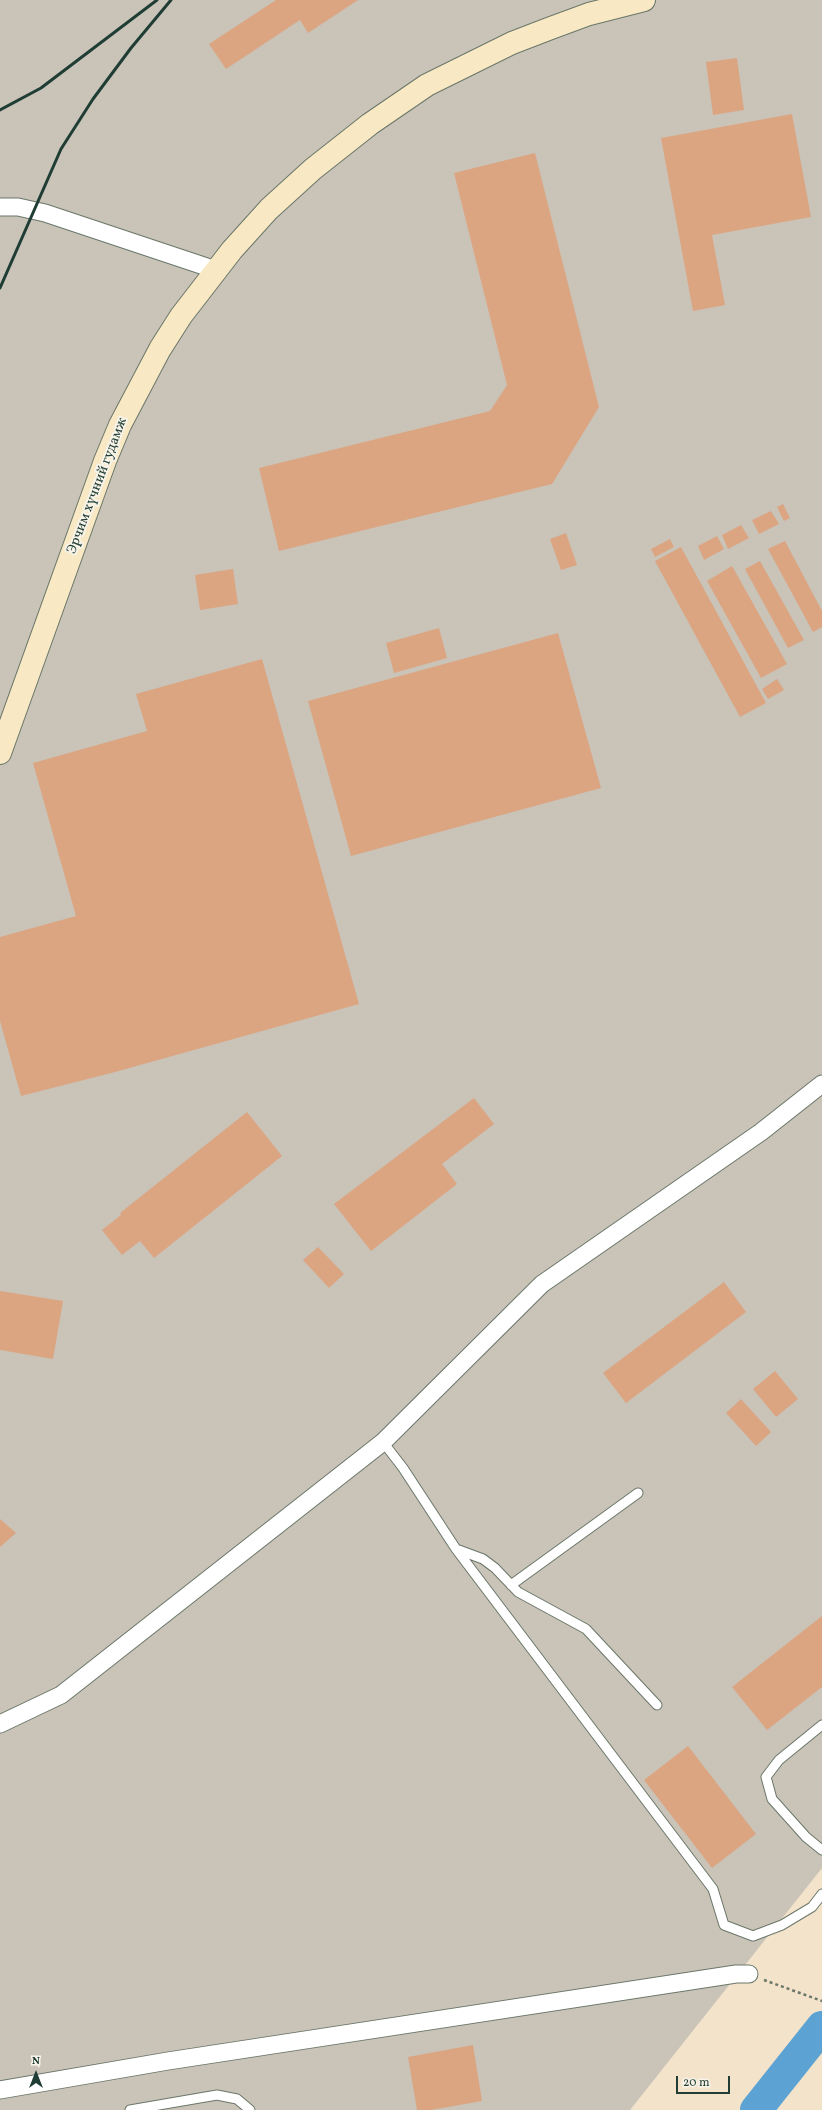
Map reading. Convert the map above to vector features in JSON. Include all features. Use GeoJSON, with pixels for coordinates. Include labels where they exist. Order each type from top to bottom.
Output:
{"type":"FeatureCollection","features":[{"type":"Feature","properties":{"kind":"main road","name":"Эрчим хүчний гудамж"},"geometry":{"type":"LineString","coordinates":[[0,753],[105,461],[120,425],[169,336],[216,270],[269,209],[307,173],[348,140],[427,85],[512,43],[589,14],[644,0]]}},
{"type":"Feature","properties":{"kind":"street"},"geometry":{"type":"LineString","coordinates":[[0,208],[18,207],[40,212],[216,270]]}},
{"type":"Feature","properties":{"kind":"street"},"geometry":{"type":"LineString","coordinates":[[0,1724],[61,1695],[383,1442],[542,1284],[761,1132],[822,1084]]}},
{"type":"Feature","properties":{"kind":"street"},"geometry":{"type":"LineString","coordinates":[[0,2090],[168,2061],[736,1974],[749,1974]]}},
{"type":"Feature","properties":{"kind":"lane"},"geometry":{"type":"LineString","coordinates":[[383,1442],[403,1468],[456,1549],[713,1889],[724,1925],[753,1936],[782,1925],[812,1907],[822,1894]]}},
{"type":"Feature","properties":{"kind":"lane"},"geometry":{"type":"LineString","coordinates":[[511,1585],[638,1493]]}},
{"type":"Feature","properties":{"kind":"lane"},"geometry":{"type":"LineString","coordinates":[[456,1549],[483,1558],[518,1592],[586,1629],[657,1705]]}},
{"type":"Feature","properties":{"kind":"lane"},"geometry":{"type":"LineString","coordinates":[[822,1725],[779,1760],[766,1777],[772,1799],[806,1837],[822,1850]]}},
{"type":"Feature","properties":{"kind":"lane"},"geometry":{"type":"LineString","coordinates":[[130,2110],[217,2095],[236,2098],[250,2110]]}},
{"type":"Feature","properties":{"kind":"path"},"geometry":{"type":"LineString","coordinates":[[749,1974],[822,2002]]}},
{"type":"Feature","properties":{"kind":"shaded area"},"geometry":{"type":"Polygon","coordinates":[[[0,0],[822,0],[822,1868],[630,2110],[0,2110],[0,0]]]}},
{"type":"Feature","properties":{"kind":"building"},"geometry":{"type":"Polygon","coordinates":[[[276,0],[358,0],[308,33],[300,20],[226,69],[209,44],[276,0]]]}},
{"type":"Feature","properties":{"kind":"building"},"geometry":{"type":"Polygon","coordinates":[[[737,58],[744,110],[713,115],[706,62],[737,58]]]}},
{"type":"Feature","properties":{"kind":"building"},"geometry":{"type":"Polygon","coordinates":[[[792,114],[811,217],[712,235],[725,305],[693,311],[661,138],[792,114]]]}},
{"type":"Feature","properties":{"kind":"building"},"geometry":{"type":"Polygon","coordinates":[[[535,153],[599,407],[552,484],[279,551],[259,468],[490,411],[507,385],[454,173],[535,153]]]}},
{"type":"Feature","properties":{"kind":"building"},"geometry":{"type":"Polygon","coordinates":[[[783,504],[790,518],[784,521],[777,507],[783,504]]]}},
{"type":"Feature","properties":{"kind":"building"},"geometry":{"type":"Polygon","coordinates":[[[771,511],[779,524],[759,534],[752,520],[771,511]]]}},
{"type":"Feature","properties":{"kind":"building"},"geometry":{"type":"Polygon","coordinates":[[[741,525],[749,538],[728,549],[722,535],[741,525]]]}},
{"type":"Feature","properties":{"kind":"building"},"geometry":{"type":"Polygon","coordinates":[[[566,533],[577,565],[561,570],[550,539],[566,533]]]}},
{"type":"Feature","properties":{"kind":"building"},"geometry":{"type":"Polygon","coordinates":[[[717,536],[724,549],[704,560],[698,546],[717,536]]]}},
{"type":"Feature","properties":{"kind":"building"},"geometry":{"type":"Polygon","coordinates":[[[670,539],[674,547],[655,557],[651,549],[670,539]]]}},
{"type":"Feature","properties":{"kind":"building"},"geometry":{"type":"Polygon","coordinates":[[[785,541],[822,611],[822,627],[813,632],[768,549],[785,541]]]}},
{"type":"Feature","properties":{"kind":"building"},"geometry":{"type":"Polygon","coordinates":[[[681,547],[766,703],[740,717],[655,561],[681,547]]]}},
{"type":"Feature","properties":{"kind":"building"},"geometry":{"type":"Polygon","coordinates":[[[760,561],[804,640],[788,648],[745,569],[760,561]]]}},
{"type":"Feature","properties":{"kind":"building"},"geometry":{"type":"Polygon","coordinates":[[[732,566],[787,664],[761,678],[707,581],[732,566]]]}},
{"type":"Feature","properties":{"kind":"building"},"geometry":{"type":"Polygon","coordinates":[[[233,569],[238,604],[200,610],[195,575],[233,569]]]}},
{"type":"Feature","properties":{"kind":"building"},"geometry":{"type":"Polygon","coordinates":[[[439,628],[447,658],[394,673],[386,643],[439,628]]]}},
{"type":"Feature","properties":{"kind":"building"},"geometry":{"type":"Polygon","coordinates":[[[558,633],[601,788],[351,856],[308,701],[558,633]]]}},
{"type":"Feature","properties":{"kind":"building"},"geometry":{"type":"Polygon","coordinates":[[[262,659],[359,1004],[115,1072],[21,1096],[0,1021],[0,937],[76,916],[33,763],[147,731],[136,694],[262,659]]]}},
{"type":"Feature","properties":{"kind":"building"},"geometry":{"type":"Polygon","coordinates":[[[777,679],[784,690],[768,699],[762,689],[777,679]]]}},
{"type":"Feature","properties":{"kind":"building"},"geometry":{"type":"Polygon","coordinates":[[[474,1098],[494,1124],[442,1164],[457,1184],[371,1251],[334,1204],[474,1098]]]}},
{"type":"Feature","properties":{"kind":"building"},"geometry":{"type":"Polygon","coordinates":[[[247,1112],[282,1156],[154,1258],[140,1241],[122,1255],[102,1230],[121,1215],[120,1213],[247,1112]]]}},
{"type":"Feature","properties":{"kind":"building"},"geometry":{"type":"Polygon","coordinates":[[[318,1247],[344,1274],[329,1288],[303,1260],[318,1247]]]}},
{"type":"Feature","properties":{"kind":"building"},"geometry":{"type":"Polygon","coordinates":[[[724,1282],[746,1312],[626,1403],[603,1373],[724,1282]]]}},
{"type":"Feature","properties":{"kind":"building"},"geometry":{"type":"Polygon","coordinates":[[[0,1291],[63,1301],[53,1359],[0,1350],[0,1291]]]}},
{"type":"Feature","properties":{"kind":"building"},"geometry":{"type":"Polygon","coordinates":[[[775,1371],[798,1399],[776,1417],[753,1389],[775,1371]]]}},
{"type":"Feature","properties":{"kind":"building"},"geometry":{"type":"Polygon","coordinates":[[[741,1399],[771,1432],[756,1446],[726,1413],[741,1399]]]}},
{"type":"Feature","properties":{"kind":"building"},"geometry":{"type":"Polygon","coordinates":[[[0,1519],[16,1533],[0,1547],[0,1519]]]}},
{"type":"Feature","properties":{"kind":"building"},"geometry":{"type":"Polygon","coordinates":[[[822,1616],[822,1687],[767,1730],[732,1687],[822,1616]]]}},
{"type":"Feature","properties":{"kind":"building"},"geometry":{"type":"Polygon","coordinates":[[[688,1746],[756,1834],[712,1868],[644,1780],[688,1746]]]}},
{"type":"Feature","properties":{"kind":"building"},"geometry":{"type":"Polygon","coordinates":[[[473,2045],[482,2101],[431,2110],[417,2110],[408,2057],[473,2045]]]}},
{"type":"Feature","properties":{"kind":"waterway"},"geometry":{"type":"LineString","coordinates":[[756,2110],[822,2027]]}},
{"type":"Feature","properties":{"kind":"railway"},"geometry":{"type":"LineString","coordinates":[[0,110],[41,88],[157,0]]}},
{"type":"Feature","properties":{"kind":"railway"},"geometry":{"type":"LineString","coordinates":[[0,288],[61,149],[93,99],[131,48],[171,0]]}}]}
